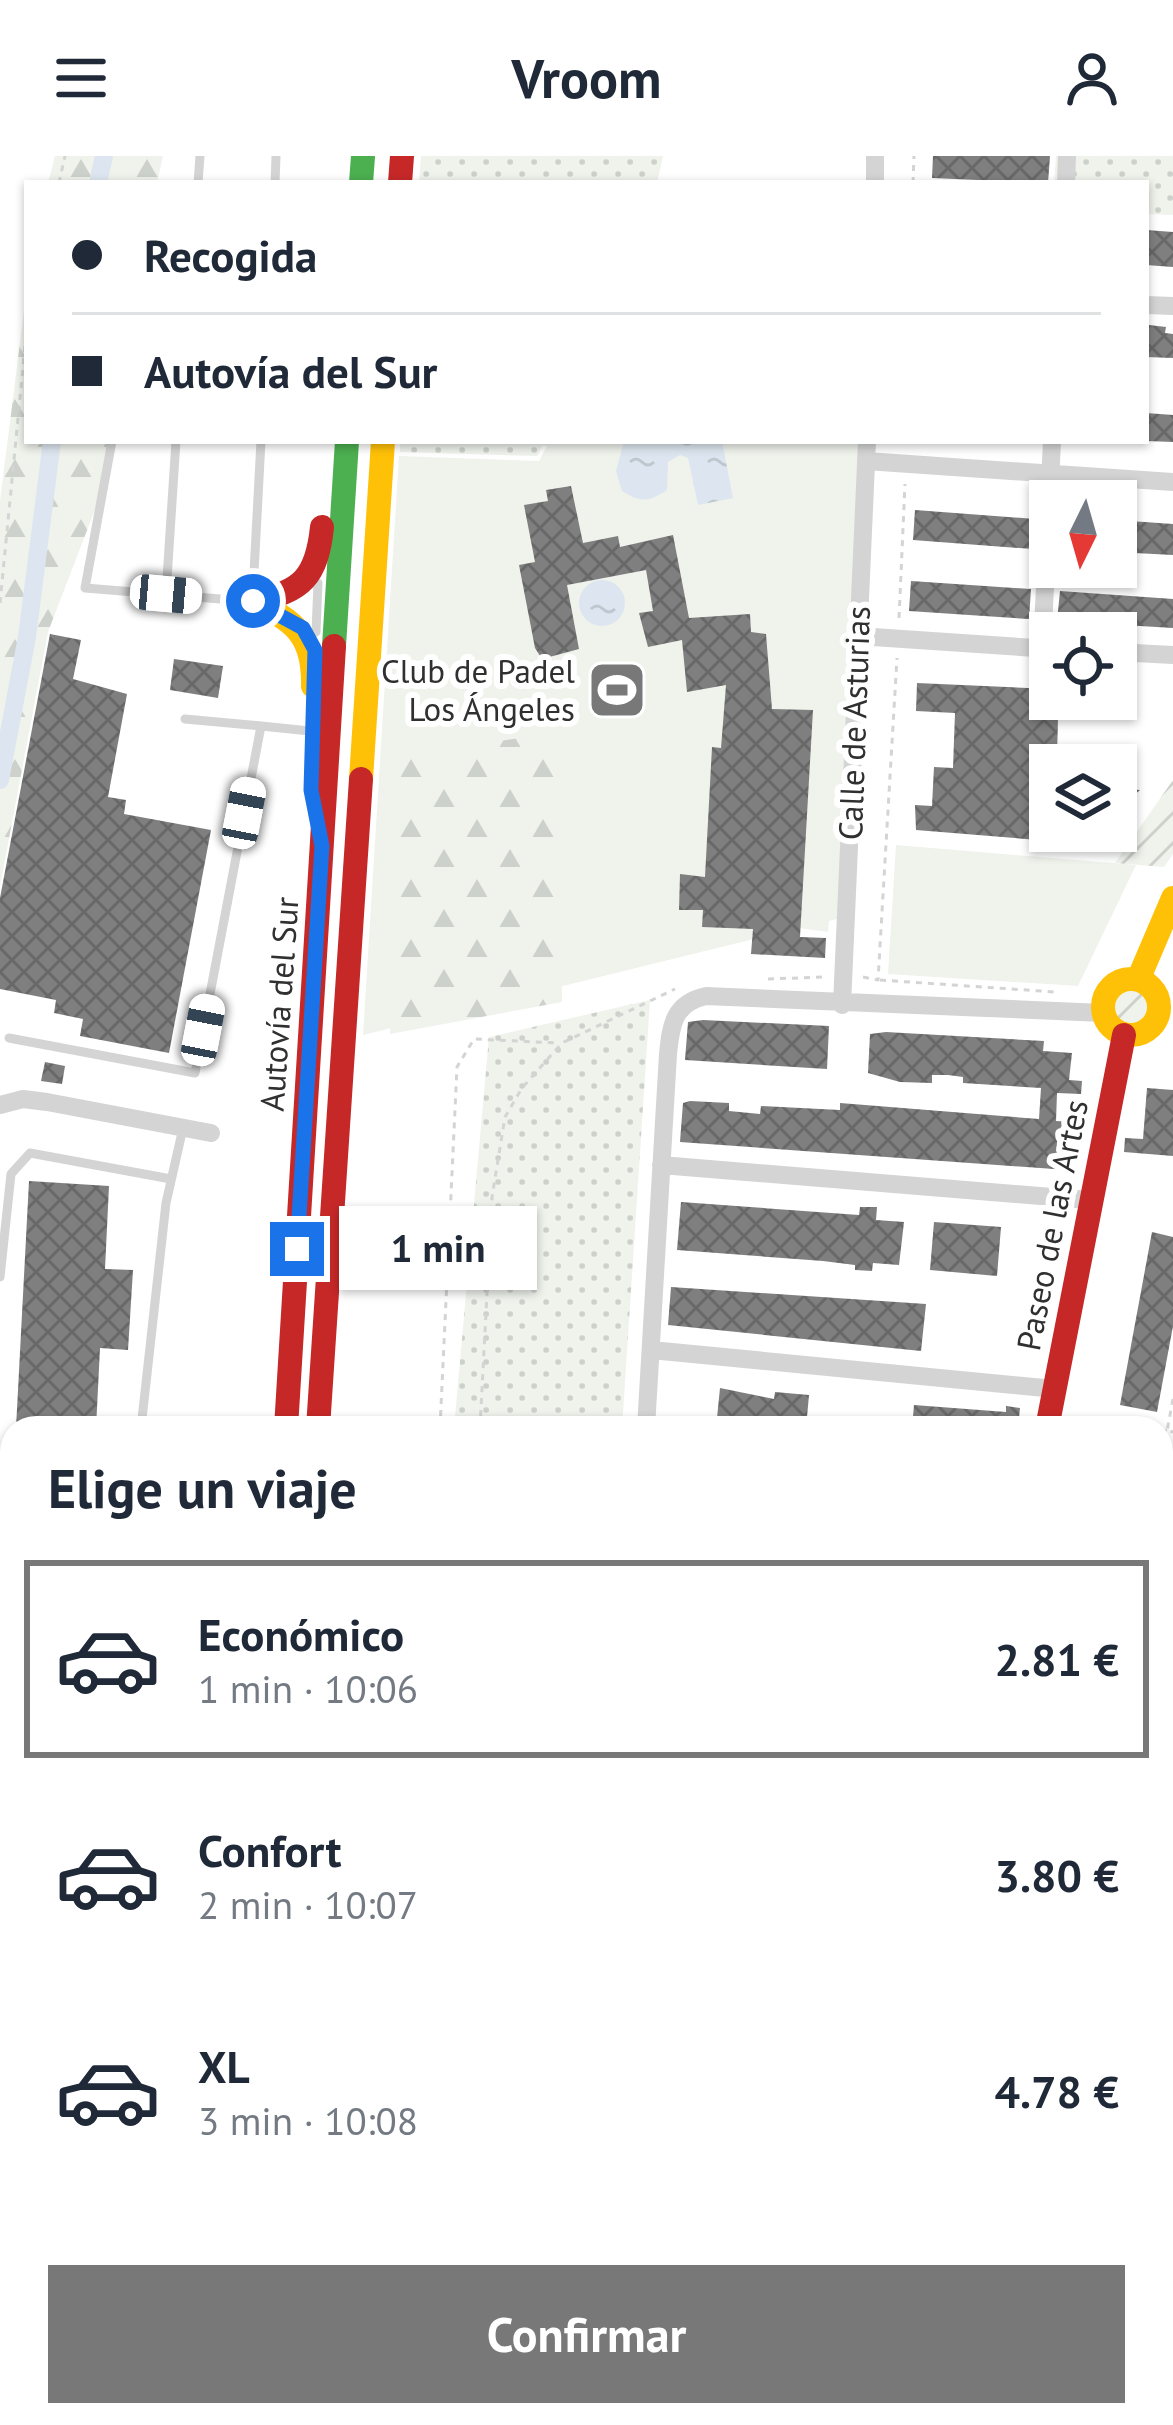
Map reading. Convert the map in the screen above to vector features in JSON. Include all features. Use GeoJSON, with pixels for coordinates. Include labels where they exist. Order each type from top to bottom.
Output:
{"type":"FeatureCollection","features":[{"type":"Feature","properties":{"kind":"main road"},"geometry":{"type":"LineString","coordinates":[[253,601],[285,597],[304,587],[319,566],[329,444]]}},
{"type":"Feature","properties":{"kind":"main road","name":"Autovía del Sur"},"geometry":{"type":"LineString","coordinates":[[287,1416],[347,444]]}},
{"type":"Feature","properties":{"kind":"main road","name":"Autovía del Sur"},"geometry":{"type":"LineString","coordinates":[[319,1416],[383,444]]}},
{"type":"Feature","properties":{"kind":"main road"},"geometry":{"type":"LineString","coordinates":[[253,601],[303,628],[315,650],[311,790],[322,846]]}},
{"type":"Feature","properties":{"kind":"main road"},"geometry":{"type":"LineString","coordinates":[[1138,980],[1173,898]]}},
{"type":"Feature","properties":{"kind":"main road"},"geometry":{"type":"LineString","coordinates":[[1138,980],[1158,998],[1159,1013],[1140,1035],[1124,1035],[1109,1027],[1102,1012],[1111,987],[1138,980]]}},
{"type":"Feature","properties":{"kind":"main road","name":"Paseo de las Artes"},"geometry":{"type":"LineString","coordinates":[[1049,1416],[1124,1035]]}},
{"type":"Feature","properties":{"kind":"street"},"geometry":{"type":"LineString","coordinates":[[1047,612],[1052,444]]}},
{"type":"Feature","properties":{"kind":"street"},"geometry":{"type":"LineString","coordinates":[[867,451],[1050,474],[1173,482]]}},
{"type":"Feature","properties":{"kind":"street","name":"Calle de Asturias"},"geometry":{"type":"LineString","coordinates":[[842,1005],[867,451]]}},
{"type":"Feature","properties":{"kind":"street"},"geometry":{"type":"LineString","coordinates":[[858,636],[1029,648]]}},
{"type":"Feature","properties":{"kind":"street"},"geometry":{"type":"LineString","coordinates":[[1137,653],[1173,655]]}},
{"type":"Feature","properties":{"kind":"street"},"geometry":{"type":"LineString","coordinates":[[647,1416],[671,1023],[682,1006],[706,996],[1102,1012]]}},
{"type":"Feature","properties":{"kind":"street"},"geometry":{"type":"LineString","coordinates":[[0,1105],[23,1099],[47,1102],[211,1133]]}},
{"type":"Feature","properties":{"kind":"street"},"geometry":{"type":"LineString","coordinates":[[661,1165],[1089,1200]]}},
{"type":"Feature","properties":{"kind":"street"},"geometry":{"type":"LineString","coordinates":[[651,1350],[1054,1389]]}},
{"type":"Feature","properties":{"kind":"lane"},"geometry":{"type":"LineString","coordinates":[[111,444],[85,588],[253,601],[261,444]]}},
{"type":"Feature","properties":{"kind":"lane"},"geometry":{"type":"LineString","coordinates":[[166,594],[176,444]]}},
{"type":"Feature","properties":{"kind":"lane"},"geometry":{"type":"LineString","coordinates":[[315,650],[319,566]]}},
{"type":"Feature","properties":{"kind":"lane"},"geometry":{"type":"LineString","coordinates":[[185,719],[310,731]]}},
{"type":"Feature","properties":{"kind":"lane"},"geometry":{"type":"LineString","coordinates":[[9,1038],[195,1073],[261,726]]}},
{"type":"Feature","properties":{"kind":"lane"},"geometry":{"type":"LineString","coordinates":[[142,1416],[171,1179],[183,1128]]}},
{"type":"Feature","properties":{"kind":"lane"},"geometry":{"type":"LineString","coordinates":[[0,1276],[11,1174],[30,1154],[171,1179]]}},
{"type":"Feature","properties":{"kind":"path"},"geometry":{"type":"LineString","coordinates":[[0,602],[24,357]]}},
{"type":"Feature","properties":{"kind":"path"},"geometry":{"type":"LineString","coordinates":[[878,980],[1055,992],[1054,1012]]}},
{"type":"Feature","properties":{"kind":"path"},"geometry":{"type":"LineString","coordinates":[[481,1416],[492,1197],[505,1118],[522,1088],[562,1043],[628,1010]]}},
{"type":"Feature","properties":{"kind":"path"},"geometry":{"type":"LineString","coordinates":[[441,1416],[457,1067],[474,1039],[562,1043]]}},
{"type":"Feature","properties":{"kind":"green space"},"geometry":{"type":"Polygon","coordinates":[[[55,156],[163,156],[158,180],[49,180],[55,156]]]}},
{"type":"Feature","properties":{"kind":"green space"},"geometry":{"type":"Polygon","coordinates":[[[421,156],[663,156],[658,180],[419,180],[421,156]]]}},
{"type":"Feature","properties":{"kind":"green space"},"geometry":{"type":"Polygon","coordinates":[[[1056,156],[1173,156],[1173,215],[1149,214],[1149,180],[1054,180],[1056,156]]]}},
{"type":"Feature","properties":{"kind":"green space"},"geometry":{"type":"Polygon","coordinates":[[[24,311],[24,444],[107,444],[96,507],[48,632],[0,886],[0,501],[24,311]]]}},
{"type":"Feature","properties":{"kind":"green space"},"geometry":{"type":"Polygon","coordinates":[[[400,444],[543,444],[537,456],[400,452],[400,444]]]}},
{"type":"Feature","properties":{"kind":"green space","name":"Club de Padel Los Ángeles"},"geometry":{"type":"Polygon","coordinates":[[[525,444],[861,444],[841,918],[829,921],[828,932],[799,928],[363,1035],[399,456],[539,461],[547,446],[525,444]]]}},
{"type":"Feature","properties":{"kind":"green space"},"geometry":{"type":"Polygon","coordinates":[[[561,732],[562,1002],[390,1034],[397,756],[561,732]]]}},
{"type":"Feature","properties":{"kind":"green space"},"geometry":{"type":"Polygon","coordinates":[[[1173,780],[1173,854],[1164,867],[1115,863],[1123,852],[1137,852],[1137,832],[1173,780]]]}},
{"type":"Feature","properties":{"kind":"green space"},"geometry":{"type":"Polygon","coordinates":[[[896,845],[1136,865],[1078,986],[888,974],[896,845]]]}},
{"type":"Feature","properties":{"kind":"green space"},"geometry":{"type":"Polygon","coordinates":[[[1130,990],[1142,995],[1147,1007],[1142,1019],[1130,1024],[1118,1019],[1113,1007],[1118,995],[1130,990]]]}},
{"type":"Feature","properties":{"kind":"green space"},"geometry":{"type":"Polygon","coordinates":[[[650,1000],[623,1416],[455,1416],[489,1037],[650,1000]]]}},
{"type":"Feature","properties":{"kind":"water"},"geometry":{"type":"Polygon","coordinates":[[[623,444],[723,444],[733,498],[698,505],[688,458],[680,455],[668,462],[667,490],[655,497],[640,499],[622,491],[616,471],[623,444]]]}},
{"type":"Feature","properties":{"kind":"water"},"geometry":{"type":"Polygon","coordinates":[[[602,580],[618,587],[625,603],[618,619],[602,626],[586,619],[579,603],[586,587],[602,580]]]}},
{"type":"Feature","properties":{"kind":"building"},"geometry":{"type":"Polygon","coordinates":[[[933,156],[1050,156],[1048,180],[932,178],[933,156]]]}},
{"type":"Feature","properties":{"kind":"building"},"geometry":{"type":"Polygon","coordinates":[[[1149,230],[1173,232],[1173,267],[1149,265],[1149,230]]]}},
{"type":"Feature","properties":{"kind":"building"},"geometry":{"type":"Polygon","coordinates":[[[1149,325],[1166,327],[1165,333],[1173,334],[1173,358],[1149,357],[1149,325]]]}},
{"type":"Feature","properties":{"kind":"building"},"geometry":{"type":"Polygon","coordinates":[[[1149,413],[1173,415],[1173,442],[1149,441],[1149,413]]]}},
{"type":"Feature","properties":{"kind":"building"},"geometry":{"type":"Polygon","coordinates":[[[571,486],[583,543],[618,536],[620,547],[673,535],[689,618],[750,614],[751,632],[766,634],[772,709],[813,710],[800,937],[826,938],[825,958],[751,954],[753,929],[702,927],[703,910],[679,910],[680,874],[705,877],[712,747],[721,748],[726,685],[687,692],[682,640],[648,647],[639,613],[653,611],[646,570],[567,585],[579,649],[542,659],[535,648],[519,565],[535,562],[524,505],[548,501],[546,490],[571,486]]]}},
{"type":"Feature","properties":{"kind":"building"},"geometry":{"type":"Polygon","coordinates":[[[915,510],[1029,519],[1029,549],[913,540],[915,510]]]}},
{"type":"Feature","properties":{"kind":"building"},"geometry":{"type":"Polygon","coordinates":[[[1137,521],[1173,524],[1173,555],[1137,553],[1137,521]]]}},
{"type":"Feature","properties":{"kind":"building"},"geometry":{"type":"Polygon","coordinates":[[[911,581],[1031,589],[1029,619],[909,611],[911,581]]]}},
{"type":"Feature","properties":{"kind":"building"},"geometry":{"type":"Polygon","coordinates":[[[1060,591],[1173,599],[1173,628],[1137,626],[1137,612],[1058,612],[1060,591]]]}},
{"type":"Feature","properties":{"kind":"building"},"geometry":{"type":"Polygon","coordinates":[[[50,634],[81,640],[73,679],[127,694],[108,797],[126,800],[124,814],[211,830],[169,1053],[80,1036],[83,1019],[54,1013],[56,1000],[0,989],[0,898],[50,634]]]}},
{"type":"Feature","properties":{"kind":"building"},"geometry":{"type":"Polygon","coordinates":[[[174,659],[223,666],[218,698],[170,690],[174,659]]]}},
{"type":"Feature","properties":{"kind":"building"},"geometry":{"type":"Polygon","coordinates":[[[917,683],[1029,688],[1029,720],[1058,720],[1057,744],[1029,744],[1029,839],[916,830],[915,805],[932,806],[934,767],[953,768],[955,713],[916,711],[917,683]]]}},
{"type":"Feature","properties":{"kind":"building"},"geometry":{"type":"Polygon","coordinates":[[[688,1022],[829,1026],[827,1069],[685,1060],[688,1022]]]}},
{"type":"Feature","properties":{"kind":"building"},"geometry":{"type":"Polygon","coordinates":[[[870,1034],[1044,1041],[1043,1051],[1072,1053],[1069,1080],[1082,1081],[1081,1094],[1057,1093],[1056,1121],[1071,1122],[1068,1170],[680,1142],[683,1103],[690,1101],[729,1103],[729,1111],[760,1114],[761,1106],[840,1110],[840,1103],[1039,1119],[1041,1088],[963,1083],[963,1077],[948,1075],[932,1075],[932,1083],[900,1082],[868,1073],[870,1034]]]}},
{"type":"Feature","properties":{"kind":"building"},"geometry":{"type":"Polygon","coordinates":[[[45,1062],[65,1066],[62,1084],[41,1081],[45,1062]]]}},
{"type":"Feature","properties":{"kind":"building"},"geometry":{"type":"Polygon","coordinates":[[[1147,1088],[1173,1090],[1173,1156],[1124,1152],[1125,1138],[1143,1139],[1147,1088]]]}},
{"type":"Feature","properties":{"kind":"building"},"geometry":{"type":"Polygon","coordinates":[[[29,1181],[109,1186],[105,1269],[133,1270],[128,1350],[100,1348],[97,1416],[17,1416],[29,1181]]]}},
{"type":"Feature","properties":{"kind":"building"},"geometry":{"type":"Polygon","coordinates":[[[681,1202],[859,1215],[860,1207],[877,1207],[876,1220],[904,1222],[899,1265],[873,1263],[872,1271],[855,1270],[855,1265],[823,1261],[677,1250],[681,1202]]]}},
{"type":"Feature","properties":{"kind":"building"},"geometry":{"type":"Polygon","coordinates":[[[934,1222],[1001,1227],[997,1276],[930,1270],[934,1222]]]}},
{"type":"Feature","properties":{"kind":"building"},"geometry":{"type":"Polygon","coordinates":[[[1152,1232],[1173,1237],[1173,1326],[1157,1412],[1120,1405],[1152,1232]]]}},
{"type":"Feature","properties":{"kind":"building"},"geometry":{"type":"Polygon","coordinates":[[[671,1287],[926,1304],[921,1351],[668,1325],[671,1287]]]}},
{"type":"Feature","properties":{"kind":"building"},"geometry":{"type":"Polygon","coordinates":[[[720,1388],[774,1399],[775,1392],[809,1395],[807,1416],[717,1416],[720,1388]]]}},
{"type":"Feature","properties":{"kind":"building"},"geometry":{"type":"Polygon","coordinates":[[[914,1405],[1006,1412],[1006,1406],[1020,1408],[1019,1416],[913,1416],[914,1405]]]}},
{"type":"Feature","properties":{"kind":"waterway"},"geometry":{"type":"LineString","coordinates":[[99,180],[104,156]]}},
{"type":"Feature","properties":{"kind":"waterway"},"geometry":{"type":"LineString","coordinates":[[0,780],[27,637],[52,444]]}},
{"type":"Feature","properties":{"kind":"traffic: fast"},"geometry":{"type":"LineString","coordinates":[[361,180],[363,156]]}},
{"type":"Feature","properties":{"kind":"traffic: fast"},"geometry":{"type":"LineString","coordinates":[[334,646],[347,444]]}},
{"type":"Feature","properties":{"kind":"traffic: slow"},"geometry":{"type":"LineString","coordinates":[[361,779],[383,444]]}},
{"type":"Feature","properties":{"kind":"traffic: slow"},"geometry":{"type":"LineString","coordinates":[[253,601],[300,633],[310,655],[313,686]]}},
{"type":"Feature","properties":{"kind":"traffic: slow"},"geometry":{"type":"LineString","coordinates":[[1138,980],[1173,898]]}},
{"type":"Feature","properties":{"kind":"traffic: slow"},"geometry":{"type":"LineString","coordinates":[[1131,979],[1151,987],[1159,1007],[1151,1027],[1131,1035],[1111,1027],[1103,1007],[1111,987],[1131,979]]}},
{"type":"Feature","properties":{"kind":"traffic: jam"},"geometry":{"type":"LineString","coordinates":[[400,180],[402,156]]}},
{"type":"Feature","properties":{"kind":"traffic: jam"},"geometry":{"type":"LineString","coordinates":[[253,601],[284,593],[304,579],[316,558],[322,527]]}},
{"type":"Feature","properties":{"kind":"traffic: jam"},"geometry":{"type":"LineString","coordinates":[[287,1416],[334,646]]}},
{"type":"Feature","properties":{"kind":"traffic: jam"},"geometry":{"type":"LineString","coordinates":[[319,1416],[361,779]]}},
{"type":"Feature","properties":{"kind":"traffic: jam"},"geometry":{"type":"LineString","coordinates":[[1049,1416],[1124,1035]]}},
{"type":"Feature","properties":{"kind":"place","name":"Club de Padel Los Ángeles"},"geometry":{"type":"Point","coordinates":[617,690]}},
{"type":"Feature","properties":{"kind":"route"},"geometry":{"type":"LineString","coordinates":[[253,601],[303,628],[315,650],[311,790],[322,846],[297,1249]]}}]}
